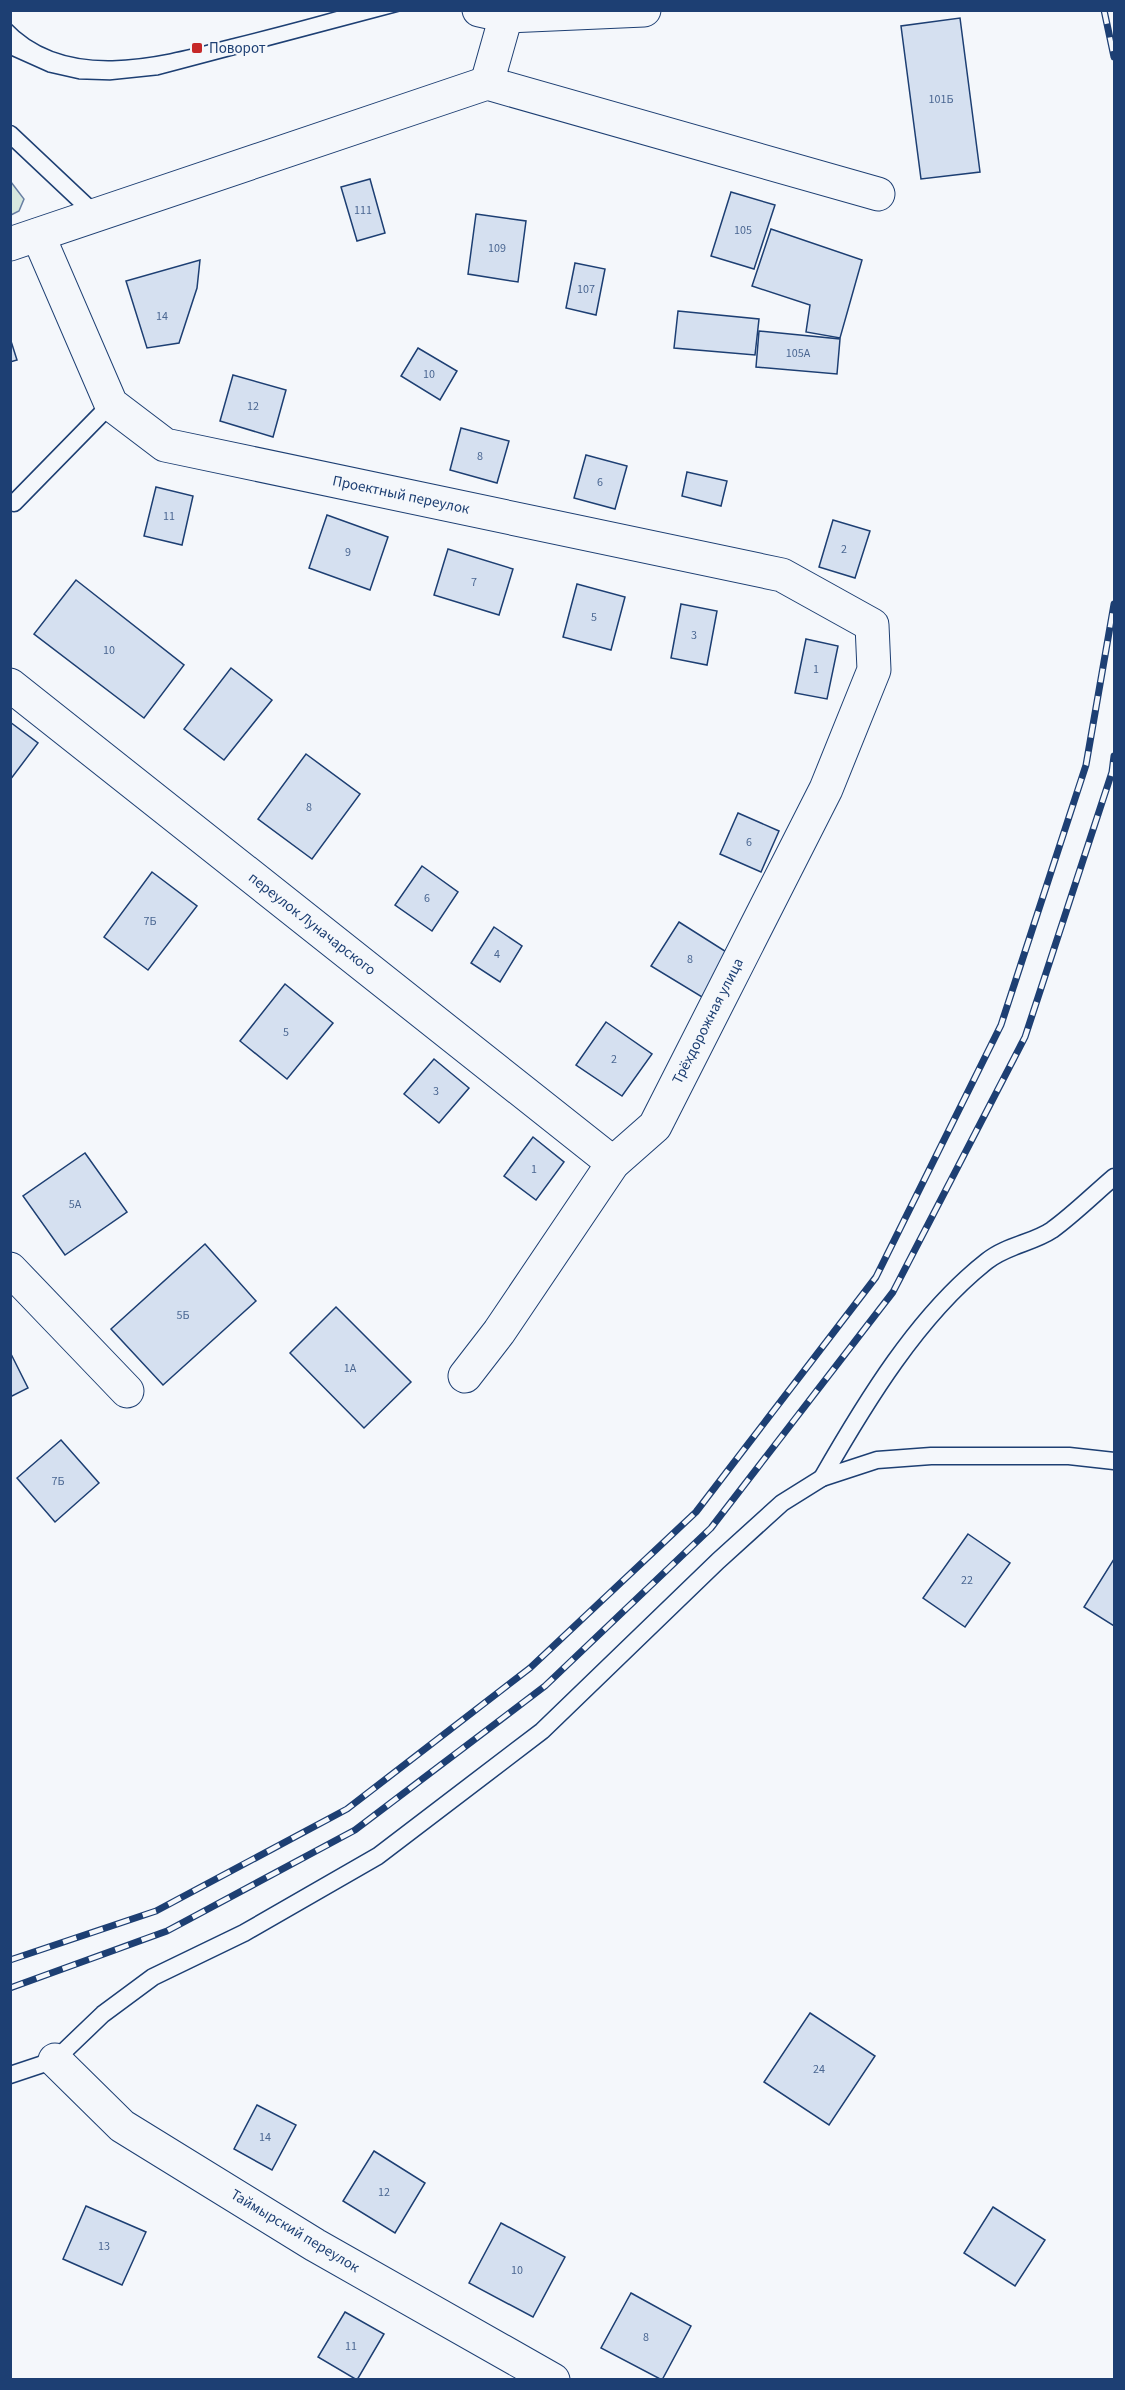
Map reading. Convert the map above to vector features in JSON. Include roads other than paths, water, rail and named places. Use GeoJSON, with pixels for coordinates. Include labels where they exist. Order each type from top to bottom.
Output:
{"type":"FeatureCollection","features":[{"type":"Feature","properties":{"kind":"street"},"geometry":{"type":"LineString","coordinates":[[487,83],[493,13],[644,10]]}},
{"type":"Feature","properties":{"kind":"street"},"geometry":{"type":"LineString","coordinates":[[24,240],[487,83],[878,194]]}},
{"type":"Feature","properties":{"kind":"street","name":"Проектный переулок"},"geometry":{"type":"LineString","coordinates":[[24,240],[111,404],[165,445],[782,575],[872,625]]}},
{"type":"Feature","properties":{"kind":"street","name":"Трёхдорожная улица"},"geometry":{"type":"LineString","coordinates":[[465,1376],[499,1332],[613,1163],[655,1126],[826,789],[874,670],[872,625]]}},
{"type":"Feature","properties":{"kind":"street","name":"переулок Луначарского"},"geometry":{"type":"LineString","coordinates":[[10,685],[613,1163]]}},
{"type":"Feature","properties":{"kind":"street"},"geometry":{"type":"LineString","coordinates":[[10,1269],[127,1391]]}},
{"type":"Feature","properties":{"kind":"street","name":"Таймырский переулок"},"geometry":{"type":"LineString","coordinates":[[55,2060],[122,2126],[315,2245],[553,2379]]}},
{"type":"Feature","properties":{"kind":"lane"},"geometry":{"type":"LineString","coordinates":[[10,134],[96,215]]}},
{"type":"Feature","properties":{"kind":"lane"},"geometry":{"type":"LineString","coordinates":[[14,503],[111,404]]}},
{"type":"Feature","properties":{"kind":"lane"},"geometry":{"type":"LineString","coordinates":[[822,1478],[860,1410],[945,1300],[986,1261],[1005,1249],[1050,1231],[1114,1177]]}},
{"type":"Feature","properties":{"kind":"lane"},"geometry":{"type":"LineString","coordinates":[[10,2074],[55,2060],[103,2014],[153,1977],[244,1932],[378,1856],[542,1731],[718,1561],[782,1503],[822,1478],[877,1460],[931,1456],[1069,1456],[1114,1461]]}},
{"type":"Feature","properties":{"kind":"tram line"},"geometry":{"type":"LineString","coordinates":[[10,23],[33,42],[60,54],[88,60],[118,60],[148,58],[178,52],[341,10]]}},
{"type":"Feature","properties":{"kind":"tram line"},"geometry":{"type":"LineString","coordinates":[[10,55],[48,72],[79,79],[110,80],[158,75],[404,10]]}},
{"type":"Feature","properties":{"kind":"railway"},"geometry":{"type":"LineString","coordinates":[[1104,10],[1114,57]]}},
{"type":"Feature","properties":{"kind":"railway"},"geometry":{"type":"LineString","coordinates":[[10,1960],[156,1911],[347,1809],[530,1668],[696,1512],[876,1277],[1001,1025],[1086,765],[1114,604]]}},
{"type":"Feature","properties":{"kind":"railway"},"geometry":{"type":"LineString","coordinates":[[10,1988],[167,1931],[355,1830],[545,1686],[711,1528],[893,1292],[1025,1037],[1112,772],[1114,756]]}},
{"type":"Feature","properties":{"kind":"place","name":"Поворот"},"geometry":{"type":"Point","coordinates":[197,48]}}]}
